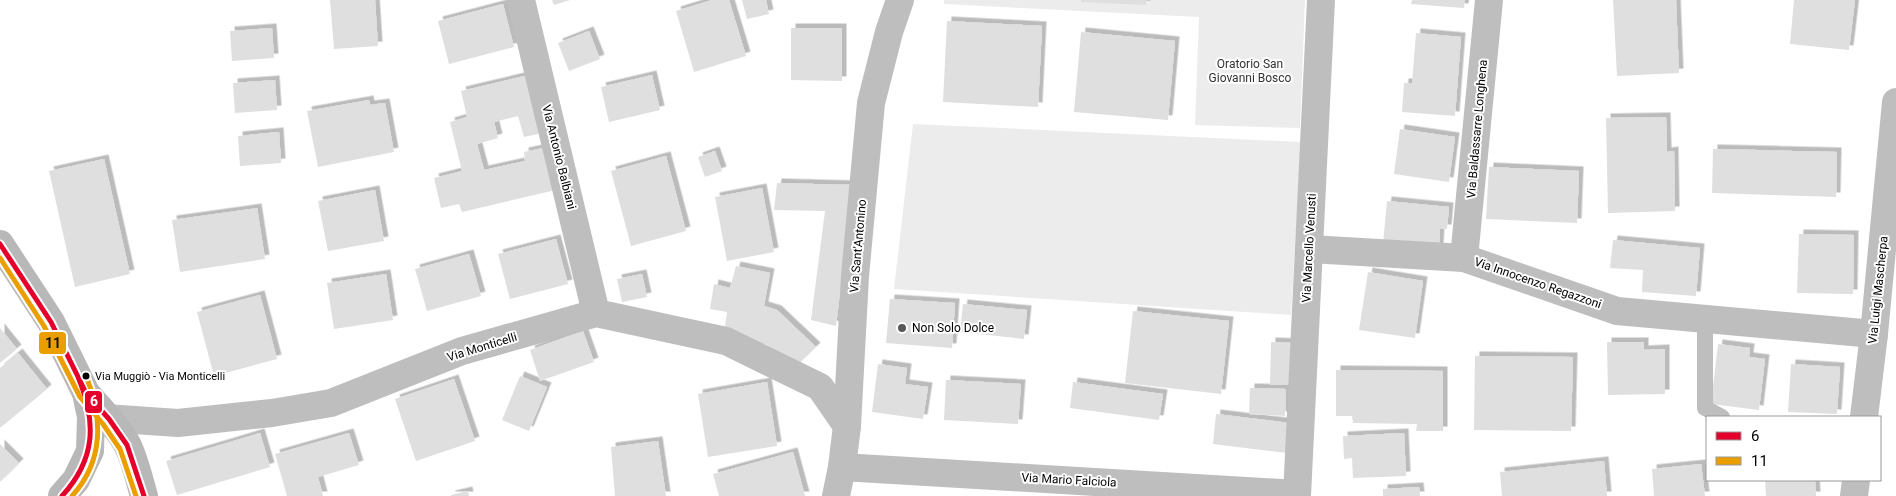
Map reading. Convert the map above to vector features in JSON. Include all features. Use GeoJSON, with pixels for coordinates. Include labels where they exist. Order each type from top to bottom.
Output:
{"type":"FeatureCollection","features":[{"type":"Feature","properties":{"kind":"street","name":"Via Antonio Balbiani"},"geometry":{"type":"LineString","coordinates":[[522,0],[596,313]]}},
{"type":"Feature","properties":{"kind":"street","name":"Via Sant'Antonino"},"geometry":{"type":"LineString","coordinates":[[836,496],[847,426],[855,276],[871,103],[900,0]]}},
{"type":"Feature","properties":{"kind":"street","name":"Via Marcello Venusti"},"geometry":{"type":"LineString","coordinates":[[1297,495],[1321,0]]}},
{"type":"Feature","properties":{"kind":"street","name":"Via Baldassarre Longhena"},"geometry":{"type":"LineString","coordinates":[[1464,258],[1488,0]]}},
{"type":"Feature","properties":{"kind":"street","name":"Via Luigi Mascherpa"},"geometry":{"type":"LineString","coordinates":[[1864,416],[1874,334],[1888,276],[1896,102]]}},
{"type":"Feature","properties":{"kind":"street"},"geometry":{"type":"LineString","coordinates":[[0,244],[51,322],[95,409],[127,445],[144,496]]}},
{"type":"Feature","properties":{"kind":"street","name":"Via Innocenzo Regazzoni"},"geometry":{"type":"LineString","coordinates":[[1310,249],[1464,258],[1617,311],[1874,334]]}},
{"type":"Feature","properties":{"kind":"street","name":"Via Monticelli"},"geometry":{"type":"LineString","coordinates":[[95,409],[178,423],[272,413],[331,403],[462,351],[596,313],[726,341],[820,387],[847,426]]}},
{"type":"Feature","properties":{"kind":"street"},"geometry":{"type":"LineString","coordinates":[[62,496],[76,480],[90,451],[95,409]]}},
{"type":"Feature","properties":{"kind":"street","name":"Via Mario Falciola"},"geometry":{"type":"LineString","coordinates":[[842,467],[1297,495]]}},
{"type":"Feature","properties":{"kind":"street"},"geometry":{"type":"LineString","coordinates":[[1854,496],[1856,481]]}},
{"type":"Feature","properties":{"kind":"lane"},"geometry":{"type":"LineString","coordinates":[[1705,319],[1705,408],[1720,416]]}},
{"type":"Feature","properties":{"kind":"green space","name":"Oratorio San Giovanni Bosco"},"geometry":{"type":"Polygon","coordinates":[[[944,0],[1305,0],[1300,128],[1195,125],[1199,17],[944,4],[944,0]]]}},
{"type":"Feature","properties":{"kind":"green space"},"geometry":{"type":"Polygon","coordinates":[[[913,124],[1301,142],[1291,315],[894,289],[913,124]]]}},
{"type":"Feature","properties":{"kind":"building"},"geometry":{"type":"Polygon","coordinates":[[[330,0],[375,0],[378,46],[334,49],[330,0]]]}},
{"type":"Feature","properties":{"kind":"building"},"geometry":{"type":"Polygon","coordinates":[[[552,0],[570,0],[554,5],[552,0]]]}},
{"type":"Feature","properties":{"kind":"building"},"geometry":{"type":"Polygon","coordinates":[[[712,0],[729,0],[746,56],[694,72],[676,11],[712,0]]]}},
{"type":"Feature","properties":{"kind":"building"},"geometry":{"type":"Polygon","coordinates":[[[742,0],[766,0],[769,14],[747,19],[742,0]]]}},
{"type":"Feature","properties":{"kind":"building"},"geometry":{"type":"Polygon","coordinates":[[[1081,0],[1146,0],[1146,5],[1081,2],[1081,0]]]}},
{"type":"Feature","properties":{"kind":"building"},"geometry":{"type":"Polygon","coordinates":[[[1412,0],[1465,0],[1464,8],[1411,4],[1412,0]]]}},
{"type":"Feature","properties":{"kind":"building"},"geometry":{"type":"Polygon","coordinates":[[[1613,0],[1676,0],[1679,73],[1617,76],[1613,0]]]}},
{"type":"Feature","properties":{"kind":"building"},"geometry":{"type":"Polygon","coordinates":[[[1794,0],[1855,0],[1849,50],[1790,44],[1794,0]]]}},
{"type":"Feature","properties":{"kind":"building"},"geometry":{"type":"Polygon","coordinates":[[[503,4],[514,47],[449,64],[438,21],[503,4]]]}},
{"type":"Feature","properties":{"kind":"building"},"geometry":{"type":"Polygon","coordinates":[[[947,21],[1042,26],[1038,107],[943,102],[947,21]]]}},
{"type":"Feature","properties":{"kind":"building"},"geometry":{"type":"Polygon","coordinates":[[[272,28],[274,58],[232,61],[230,31],[272,28]]]}},
{"type":"Feature","properties":{"kind":"building"},"geometry":{"type":"Polygon","coordinates":[[[791,28],[842,28],[842,81],[791,80],[791,28]]]}},
{"type":"Feature","properties":{"kind":"building"},"geometry":{"type":"Polygon","coordinates":[[[589,31],[600,59],[569,71],[558,43],[589,31]]]}},
{"type":"Feature","properties":{"kind":"building"},"geometry":{"type":"Polygon","coordinates":[[[1081,32],[1175,41],[1168,120],[1074,112],[1081,32]]]}},
{"type":"Feature","properties":{"kind":"building"},"geometry":{"type":"Polygon","coordinates":[[[1416,33],[1461,37],[1455,116],[1402,112],[1404,83],[1412,83],[1416,33]]]}},
{"type":"Feature","properties":{"kind":"building"},"geometry":{"type":"Polygon","coordinates":[[[533,74],[547,132],[524,137],[518,116],[494,122],[498,138],[477,144],[484,170],[525,161],[524,152],[548,147],[560,189],[462,212],[459,204],[441,208],[434,178],[462,171],[450,122],[467,117],[461,91],[533,74]]]}},
{"type":"Feature","properties":{"kind":"building"},"geometry":{"type":"Polygon","coordinates":[[[652,75],[660,110],[609,122],[601,87],[652,75]]]}},
{"type":"Feature","properties":{"kind":"building"},"geometry":{"type":"Polygon","coordinates":[[[275,80],[277,110],[235,113],[233,83],[275,80]]]}},
{"type":"Feature","properties":{"kind":"building"},"geometry":{"type":"Polygon","coordinates":[[[369,100],[370,105],[385,103],[394,152],[318,167],[307,111],[369,100]]]}},
{"type":"Feature","properties":{"kind":"building"},"geometry":{"type":"Polygon","coordinates":[[[1666,117],[1667,152],[1674,151],[1675,211],[1608,213],[1606,118],[1666,117]]]}},
{"type":"Feature","properties":{"kind":"building"},"geometry":{"type":"Polygon","coordinates":[[[1400,129],[1455,137],[1449,182],[1394,174],[1400,129]]]}},
{"type":"Feature","properties":{"kind":"building"},"geometry":{"type":"Polygon","coordinates":[[[279,132],[281,163],[240,166],[238,136],[279,132]]]}},
{"type":"Feature","properties":{"kind":"building"},"geometry":{"type":"Polygon","coordinates":[[[1713,149],[1837,152],[1836,197],[1712,193],[1713,149]]]}},
{"type":"Feature","properties":{"kind":"building"},"geometry":{"type":"Polygon","coordinates":[[[715,151],[722,171],[705,177],[698,157],[715,151]]]}},
{"type":"Feature","properties":{"kind":"building"},"geometry":{"type":"Polygon","coordinates":[[[666,156],[686,231],[631,246],[611,171],[666,156]]]}},
{"type":"Feature","properties":{"kind":"building"},"geometry":{"type":"Polygon","coordinates":[[[104,159],[130,274],[75,287],[49,171],[104,159]]]}},
{"type":"Feature","properties":{"kind":"building"},"geometry":{"type":"Polygon","coordinates":[[[1489,167],[1579,171],[1577,223],[1486,219],[1489,167]]]}},
{"type":"Feature","properties":{"kind":"building"},"geometry":{"type":"Polygon","coordinates":[[[777,183],[853,185],[836,326],[811,320],[825,211],[774,210],[777,183]]]}},
{"type":"Feature","properties":{"kind":"building"},"geometry":{"type":"Polygon","coordinates":[[[762,188],[774,252],[727,261],[715,197],[762,188]]]}},
{"type":"Feature","properties":{"kind":"building"},"geometry":{"type":"Polygon","coordinates":[[[375,190],[384,241],[328,251],[318,201],[375,190]]]}},
{"type":"Feature","properties":{"kind":"building"},"geometry":{"type":"Polygon","coordinates":[[[1387,201],[1449,207],[1447,229],[1440,229],[1439,249],[1383,244],[1387,201]]]}},
{"type":"Feature","properties":{"kind":"building"},"geometry":{"type":"Polygon","coordinates":[[[257,208],[265,259],[180,272],[172,220],[257,208]]]}},
{"type":"Feature","properties":{"kind":"building"},"geometry":{"type":"Polygon","coordinates":[[[1799,234],[1854,235],[1853,294],[1797,293],[1799,234]]]}},
{"type":"Feature","properties":{"kind":"building"},"geometry":{"type":"Polygon","coordinates":[[[556,239],[568,284],[510,299],[498,254],[556,239]]]}},
{"type":"Feature","properties":{"kind":"building"},"geometry":{"type":"Polygon","coordinates":[[[1613,240],[1700,248],[1696,296],[1642,292],[1643,270],[1610,268],[1613,240]]]}},
{"type":"Feature","properties":{"kind":"building"},"geometry":{"type":"Polygon","coordinates":[[[469,254],[481,296],[427,311],[415,269],[469,254]]]}},
{"type":"Feature","properties":{"kind":"building"},"geometry":{"type":"Polygon","coordinates":[[[736,266],[770,273],[764,306],[777,310],[816,347],[795,367],[767,345],[724,333],[727,312],[710,309],[714,284],[730,288],[736,266]]]}},
{"type":"Feature","properties":{"kind":"building"},"geometry":{"type":"Polygon","coordinates":[[[1368,272],[1423,281],[1415,338],[1359,330],[1368,272]]]}},
{"type":"Feature","properties":{"kind":"building"},"geometry":{"type":"Polygon","coordinates":[[[386,274],[393,320],[334,329],[327,283],[386,274]]]}},
{"type":"Feature","properties":{"kind":"building"},"geometry":{"type":"Polygon","coordinates":[[[642,274],[647,297],[622,302],[617,279],[642,274]]]}},
{"type":"Feature","properties":{"kind":"building"},"geometry":{"type":"Polygon","coordinates":[[[260,295],[277,359],[214,376],[197,312],[260,295]]]}},
{"type":"Feature","properties":{"kind":"building"},"geometry":{"type":"Polygon","coordinates":[[[890,299],[955,303],[952,348],[886,343],[890,299]]]}},
{"type":"Feature","properties":{"kind":"building"},"geometry":{"type":"Polygon","coordinates":[[[963,304],[1027,310],[1024,339],[960,332],[963,304]]]}},
{"type":"Feature","properties":{"kind":"building"},"geometry":{"type":"Polygon","coordinates":[[[1133,311],[1229,321],[1221,394],[1125,383],[1133,311]]]}},
{"type":"Feature","properties":{"kind":"building"},"geometry":{"type":"Polygon","coordinates":[[[0,328],[17,349],[0,363],[0,328]]]}},
{"type":"Feature","properties":{"kind":"building"},"geometry":{"type":"Polygon","coordinates":[[[583,331],[594,362],[540,381],[530,350],[583,331]]]}},
{"type":"Feature","properties":{"kind":"building"},"geometry":{"type":"Polygon","coordinates":[[[1271,342],[1296,343],[1295,385],[1270,385],[1271,342]]]}},
{"type":"Feature","properties":{"kind":"building"},"geometry":{"type":"Polygon","coordinates":[[[1607,342],[1644,342],[1644,350],[1665,349],[1665,394],[1608,395],[1607,342]]]}},
{"type":"Feature","properties":{"kind":"building"},"geometry":{"type":"Polygon","coordinates":[[[1718,344],[1750,348],[1749,357],[1765,359],[1759,410],[1711,404],[1718,344]]]}},
{"type":"Feature","properties":{"kind":"building"},"geometry":{"type":"Polygon","coordinates":[[[18,353],[47,389],[0,428],[0,368],[18,353]]]}},
{"type":"Feature","properties":{"kind":"building"},"geometry":{"type":"Polygon","coordinates":[[[1475,356],[1573,357],[1571,431],[1474,430],[1475,356]]]}},
{"type":"Feature","properties":{"kind":"building"},"geometry":{"type":"Polygon","coordinates":[[[878,364],[907,368],[905,384],[928,387],[923,419],[872,412],[878,364]]]}},
{"type":"Feature","properties":{"kind":"building"},"geometry":{"type":"Polygon","coordinates":[[[1791,364],[1840,367],[1837,414],[1788,412],[1791,364]]]}},
{"type":"Feature","properties":{"kind":"building"},"geometry":{"type":"Polygon","coordinates":[[[1336,370],[1443,371],[1443,431],[1416,431],[1417,424],[1353,423],[1352,416],[1336,416],[1336,370]]]}},
{"type":"Feature","properties":{"kind":"building"},"geometry":{"type":"Polygon","coordinates":[[[520,376],[547,387],[529,431],[502,420],[520,376]]]}},
{"type":"Feature","properties":{"kind":"building"},"geometry":{"type":"Polygon","coordinates":[[[454,379],[475,441],[416,461],[395,399],[454,379]]]}},
{"type":"Feature","properties":{"kind":"building"},"geometry":{"type":"Polygon","coordinates":[[[946,380],[1021,384],[1018,424],[944,420],[946,380]]]}},
{"type":"Feature","properties":{"kind":"building"},"geometry":{"type":"Polygon","coordinates":[[[767,382],[777,446],[708,457],[698,394],[767,382]]]}},
{"type":"Feature","properties":{"kind":"building"},"geometry":{"type":"Polygon","coordinates":[[[1073,382],[1163,394],[1159,420],[1070,408],[1073,382]]]}},
{"type":"Feature","properties":{"kind":"building"},"geometry":{"type":"Polygon","coordinates":[[[1250,388],[1286,389],[1285,416],[1249,414],[1250,388]]]}},
{"type":"Feature","properties":{"kind":"building"},"geometry":{"type":"Polygon","coordinates":[[[1216,414],[1290,423],[1287,453],[1213,444],[1216,414]]]}},
{"type":"Feature","properties":{"kind":"building"},"geometry":{"type":"Polygon","coordinates":[[[260,433],[270,467],[177,495],[166,461],[260,433]]]}},
{"type":"Feature","properties":{"kind":"building"},"geometry":{"type":"Polygon","coordinates":[[[349,433],[359,465],[318,477],[323,496],[287,496],[275,454],[349,433]]]}},
{"type":"Feature","properties":{"kind":"building"},"geometry":{"type":"Polygon","coordinates":[[[1404,433],[1406,476],[1353,478],[1352,458],[1344,459],[1343,436],[1404,433]]]}},
{"type":"Feature","properties":{"kind":"building"},"geometry":{"type":"Polygon","coordinates":[[[658,441],[666,496],[615,496],[611,447],[658,441]]]}},
{"type":"Feature","properties":{"kind":"building"},"geometry":{"type":"Polygon","coordinates":[[[0,444],[19,463],[0,482],[0,444]]]}},
{"type":"Feature","properties":{"kind":"building"},"geometry":{"type":"Polygon","coordinates":[[[793,452],[805,496],[719,496],[713,474],[793,452]]]}},
{"type":"Feature","properties":{"kind":"building"},"geometry":{"type":"Polygon","coordinates":[[[1604,461],[1607,496],[1502,496],[1500,472],[1604,461]]]}},
{"type":"Feature","properties":{"kind":"building"},"geometry":{"type":"Polygon","coordinates":[[[1701,464],[1705,496],[1654,496],[1652,469],[1701,464]]]}},
{"type":"Feature","properties":{"kind":"building"},"geometry":{"type":"Polygon","coordinates":[[[1765,481],[1815,481],[1816,496],[1766,496],[1765,481]]]}},
{"type":"Feature","properties":{"kind":"building"},"geometry":{"type":"Polygon","coordinates":[[[1419,487],[1420,496],[1383,496],[1383,489],[1419,487]]]}},
{"type":"Feature","properties":{"kind":"building"},"geometry":{"type":"Polygon","coordinates":[[[468,491],[469,496],[451,496],[451,495],[468,491]]]}},
{"type":"Feature","properties":{"kind":"transit line","name":"6"},"geometry":{"type":"LineString","coordinates":[[0,244],[51,322],[86,393],[109,419],[127,445],[144,496]]}},
{"type":"Feature","properties":{"kind":"transit line","name":"11"},"geometry":{"type":"LineString","coordinates":[[0,258],[44,326],[80,397],[103,424],[120,449],[136,496]]}},
{"type":"Feature","properties":{"kind":"transit line","name":"11"},"geometry":{"type":"LineString","coordinates":[[72,496],[90,468],[97,438],[95,407],[92,391],[86,376]]}},
{"type":"Feature","properties":{"kind":"transit line","name":"6"},"geometry":{"type":"LineString","coordinates":[[62,496],[81,469],[90,441],[89,411],[79,379]]}},
{"type":"Feature","properties":{"kind":"place","name":"Non Solo Dolce"},"geometry":{"type":"Point","coordinates":[902,328]}},
{"type":"Feature","properties":{"kind":"place","name":"Via Muggiò - Via Monticelli"},"geometry":{"type":"Point","coordinates":[86,376]}}]}
